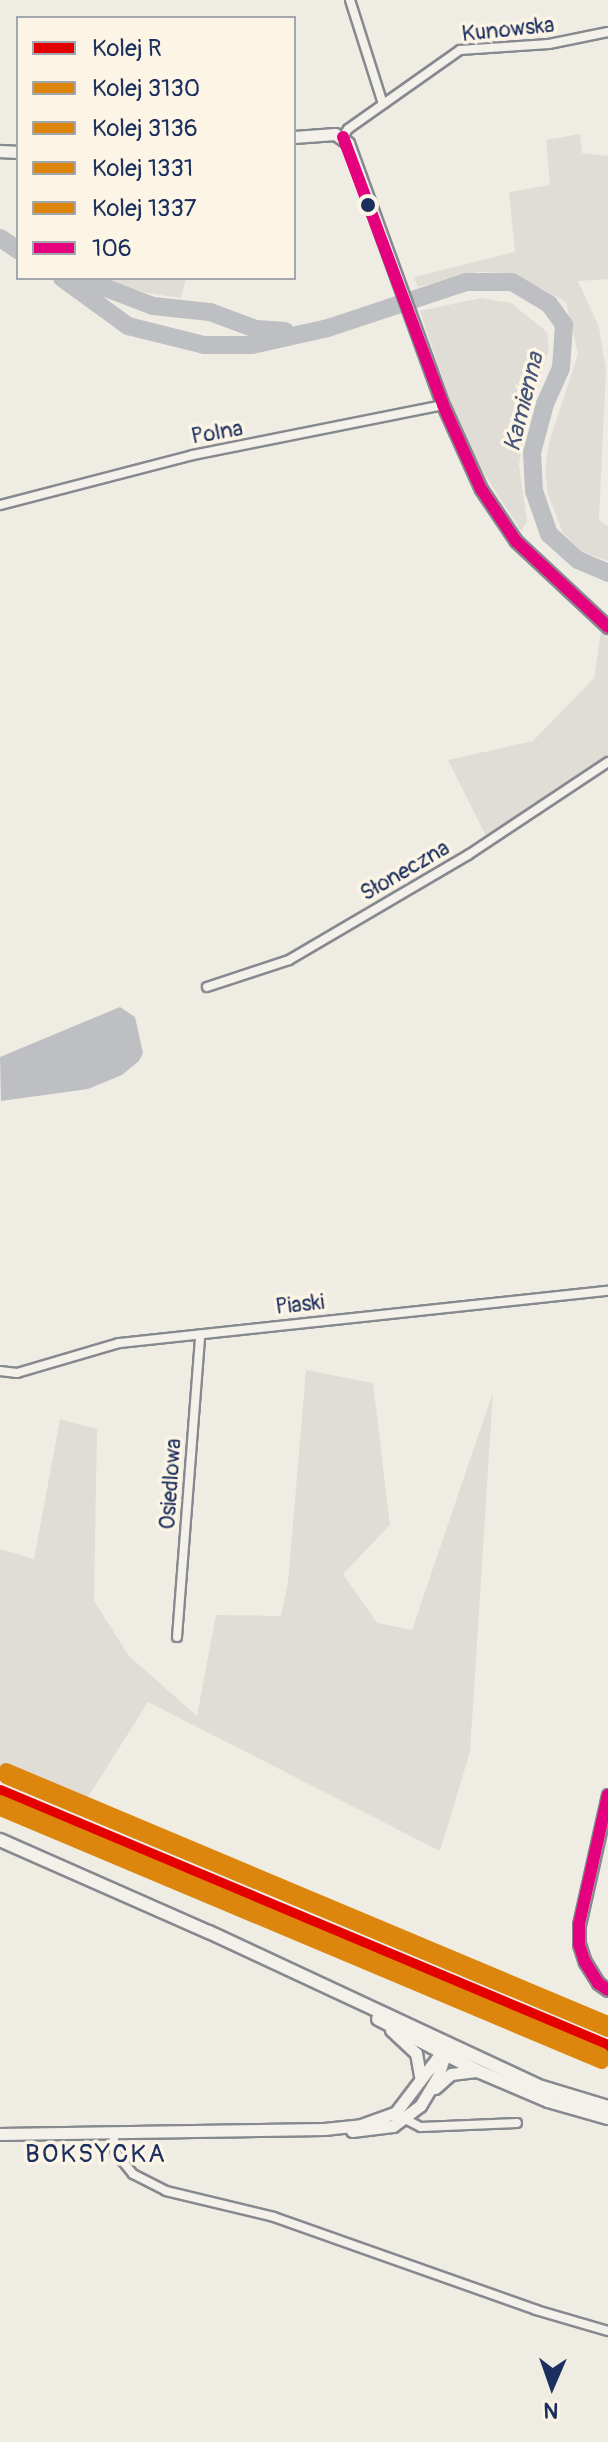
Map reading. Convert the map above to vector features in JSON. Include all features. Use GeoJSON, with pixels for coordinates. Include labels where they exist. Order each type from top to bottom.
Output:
{"type":"FeatureCollection","features":[{"type":"Feature","properties":{"kind":"main road"},"geometry":{"type":"LineString","coordinates":[[0,1840],[298,1975],[445,2050],[480,2072],[548,2101],[608,2118]]}},
{"type":"Feature","properties":{"kind":"main road"},"geometry":{"type":"LineString","coordinates":[[298,1975],[375,2018],[445,2050],[542,2087],[608,2107]]}},
{"type":"Feature","properties":{"kind":"street"},"geometry":{"type":"LineString","coordinates":[[350,0],[383,104]]}},
{"type":"Feature","properties":{"kind":"street","name":"Kunowska"},"geometry":{"type":"LineString","coordinates":[[343,137],[383,104],[460,50],[549,44],[608,32]]}},
{"type":"Feature","properties":{"kind":"street"},"geometry":{"type":"LineString","coordinates":[[296,137],[327,133],[343,137],[350,148],[443,405],[481,489],[516,541],[608,627]]}},
{"type":"Feature","properties":{"kind":"street","name":"Polna"},"geometry":{"type":"LineString","coordinates":[[0,505],[193,455],[443,405]]}},
{"type":"Feature","properties":{"kind":"street","name":"Słoneczna"},"geometry":{"type":"LineString","coordinates":[[207,987],[289,960],[468,855],[608,762]]}},
{"type":"Feature","properties":{"kind":"street","name":"Piaski"},"geometry":{"type":"LineString","coordinates":[[0,1371],[17,1373],[119,1343],[608,1291]]}},
{"type":"Feature","properties":{"kind":"street","name":"Osiedlowa"},"geometry":{"type":"LineString","coordinates":[[177,1637],[200,1335]]}},
{"type":"Feature","properties":{"kind":"street"},"geometry":{"type":"LineString","coordinates":[[608,1795],[582,1904],[579,1944],[590,1972],[608,1990]]}},
{"type":"Feature","properties":{"kind":"street"},"geometry":{"type":"LineString","coordinates":[[375,2018],[416,2053],[420,2081]]}},
{"type":"Feature","properties":{"kind":"street"},"geometry":{"type":"LineString","coordinates":[[400,2116],[420,2081],[445,2050]]}},
{"type":"Feature","properties":{"kind":"street"},"geometry":{"type":"LineString","coordinates":[[429,2093],[445,2050]]}},
{"type":"Feature","properties":{"kind":"street"},"geometry":{"type":"LineString","coordinates":[[0,2134],[324,2129],[361,2125],[400,2116],[451,2074],[480,2072]]}},
{"type":"Feature","properties":{"kind":"street"},"geometry":{"type":"LineString","coordinates":[[400,2116],[421,2127],[517,2123]]}},
{"type":"Feature","properties":{"kind":"street"},"geometry":{"type":"LineString","coordinates":[[113,2132],[116,2153],[133,2174],[166,2191],[274,2217],[536,2310],[608,2331]]}},
{"type":"Feature","properties":{"kind":"shaded area"},"geometry":{"type":"Polygon","coordinates":[[[580,134],[582,153],[608,156],[608,279],[578,281],[599,327],[606,370],[599,520],[608,526],[608,561],[583,552],[563,533],[548,494],[545,470],[549,443],[578,354],[566,302],[512,273],[479,272],[418,287],[414,277],[515,252],[509,192],[550,185],[546,140],[580,134]]]}},
{"type":"Feature","properties":{"kind":"shaded area"},"geometry":{"type":"Polygon","coordinates":[[[108,280],[186,280],[181,298],[147,293],[108,280]]]}},
{"type":"Feature","properties":{"kind":"shaded area"},"geometry":{"type":"Polygon","coordinates":[[[481,298],[511,303],[547,332],[549,349],[525,425],[519,465],[527,521],[521,531],[478,464],[453,410],[420,311],[481,298]]]}},
{"type":"Feature","properties":{"kind":"shaded area"},"geometry":{"type":"Polygon","coordinates":[[[601,632],[608,638],[608,757],[486,836],[448,760],[533,741],[594,678],[601,632]]]}},
{"type":"Feature","properties":{"kind":"shaded area"},"geometry":{"type":"Polygon","coordinates":[[[120,1007],[135,1017],[143,1053],[139,1061],[122,1075],[88,1089],[1,1101],[0,1057],[120,1007]]]}},
{"type":"Feature","properties":{"kind":"shaded area"},"geometry":{"type":"Polygon","coordinates":[[[306,1370],[373,1383],[390,1525],[343,1574],[377,1623],[412,1630],[493,1392],[470,1752],[440,1851],[148,1702],[83,1805],[0,1772],[0,1549],[34,1559],[60,1419],[97,1429],[94,1601],[129,1656],[197,1716],[216,1615],[281,1616],[288,1582],[306,1370]]]}},
{"type":"Feature","properties":{"kind":"waterway","name":"Kamienna"},"geometry":{"type":"LineString","coordinates":[[0,238],[16,249]]}},
{"type":"Feature","properties":{"kind":"waterway","name":"Kamienna"},"geometry":{"type":"LineString","coordinates":[[65,280],[128,326],[204,345],[252,345],[328,328],[466,282],[512,282],[549,304],[564,325],[561,368],[545,404],[532,453],[534,491],[549,534],[578,560],[608,573]]}},
{"type":"Feature","properties":{"kind":"waterway","name":"Kamienna"},"geometry":{"type":"LineString","coordinates":[[74,284],[106,288],[153,306],[210,312],[256,329],[285,331]]}},
{"type":"Feature","properties":{"kind":"rail line","name":"1337"},"geometry":{"type":"LineString","coordinates":[[6,1770],[608,2023]]}},
{"type":"Feature","properties":{"kind":"rail line","name":"3136"},"geometry":{"type":"LineString","coordinates":[[6,1777],[608,2030]]}},
{"type":"Feature","properties":{"kind":"rail line","name":"R"},"geometry":{"type":"LineString","coordinates":[[0,1792],[608,2047]]}},
{"type":"Feature","properties":{"kind":"rail line","name":"1331"},"geometry":{"type":"LineString","coordinates":[[0,1802],[602,2055]]}},
{"type":"Feature","properties":{"kind":"rail line","name":"3130"},"geometry":{"type":"LineString","coordinates":[[0,1809],[602,2062]]}},
{"type":"Feature","properties":{"kind":"transit line","name":"106"},"geometry":{"type":"LineString","coordinates":[[343,137],[443,405],[481,489],[516,541],[608,627]]}},
{"type":"Feature","properties":{"kind":"transit line","name":"106"},"geometry":{"type":"LineString","coordinates":[[608,1795],[579,1925],[579,1944],[585,1962],[598,1983],[608,1990]]}},
{"type":"Feature","properties":{"kind":"district","name":"BOKSYCKA"},"geometry":{"type":"Point","coordinates":[96,2155]}}]}
